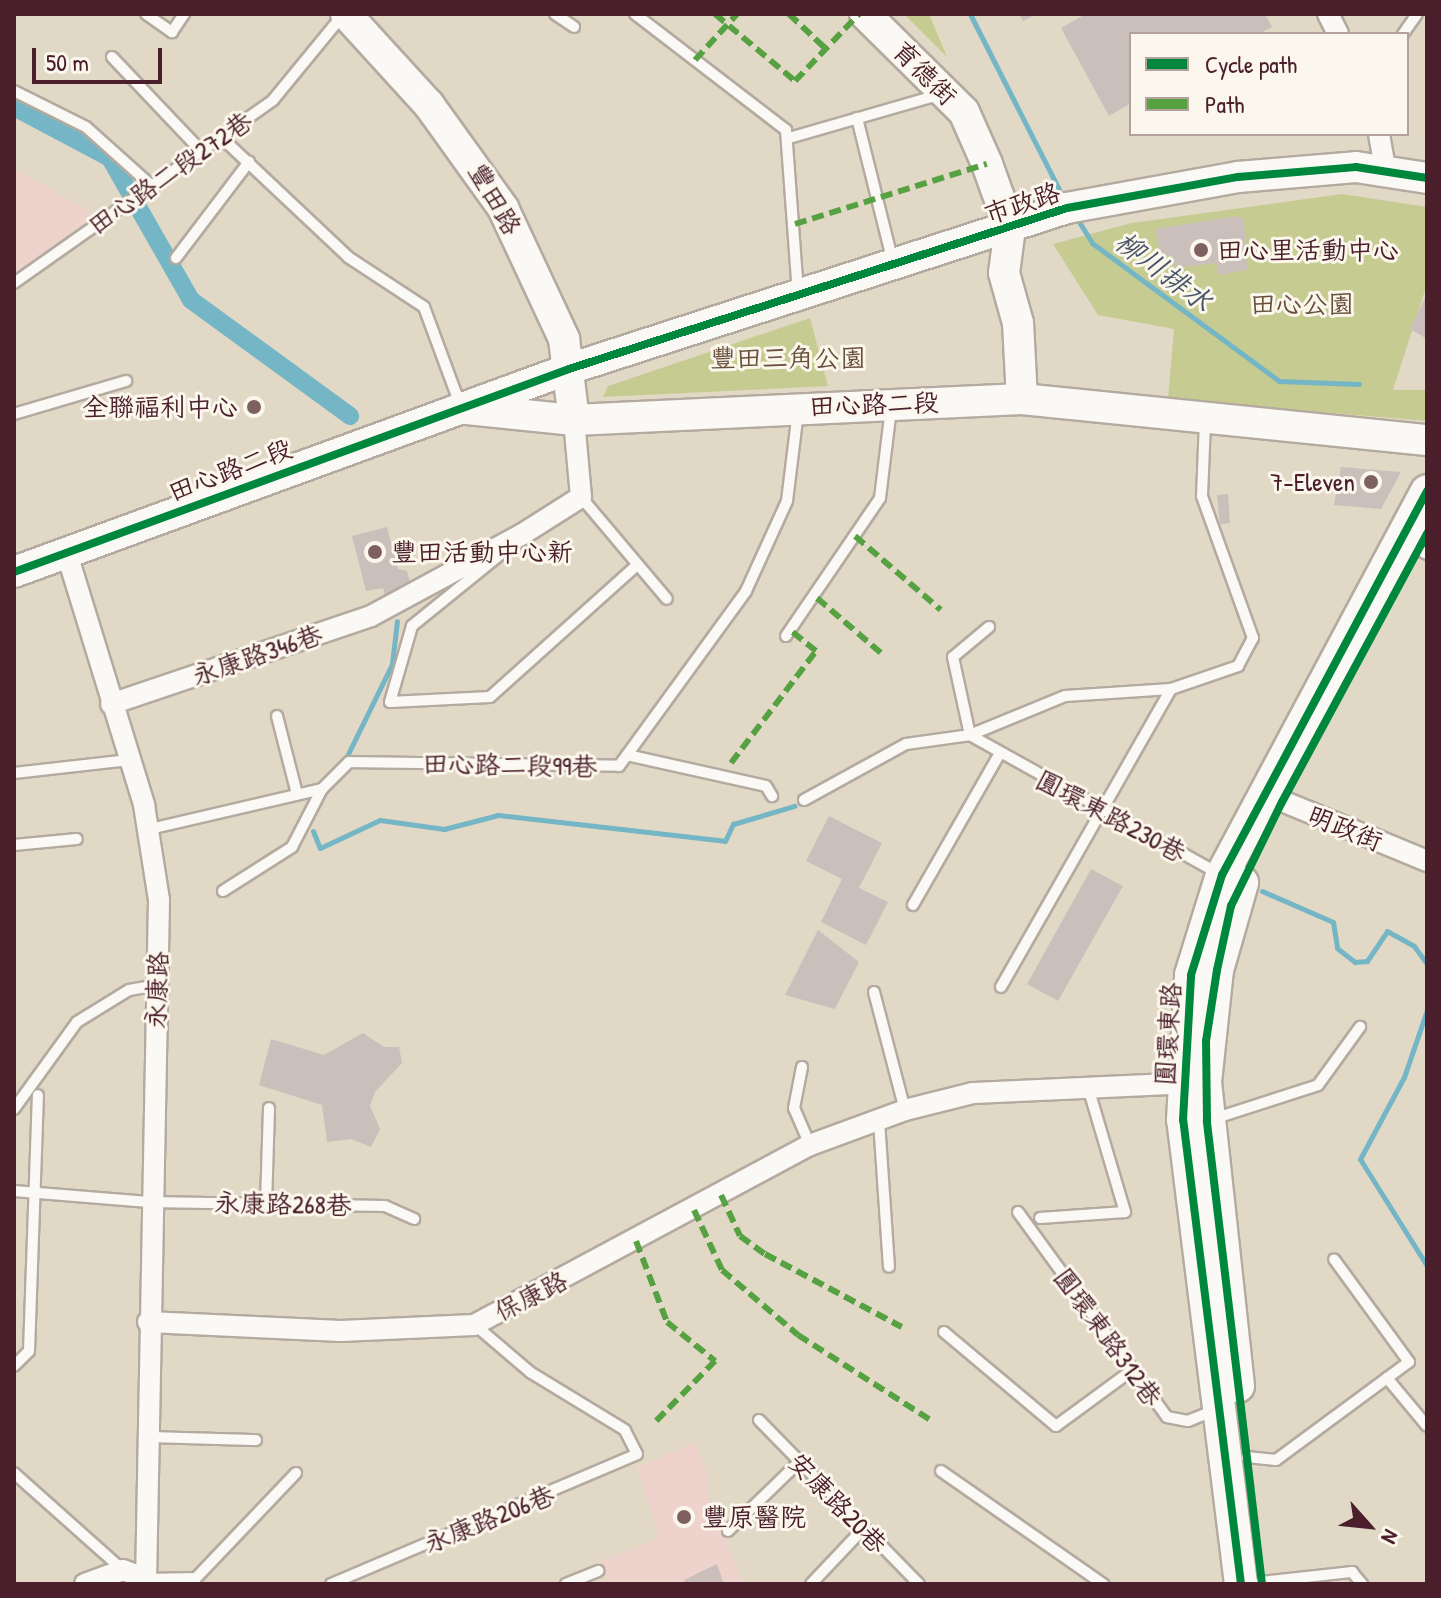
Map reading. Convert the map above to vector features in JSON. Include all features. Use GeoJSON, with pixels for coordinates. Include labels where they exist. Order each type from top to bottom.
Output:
{"type":"FeatureCollection","features":[{"type":"Feature","properties":{"kind":"main road","name":"圓環東路"},"geometry":{"type":"LineString","coordinates":[[1194,1083],[1231,906],[1272,797],[1427,491]]}},
{"type":"Feature","properties":{"kind":"main road","name":"圓環東路"},"geometry":{"type":"LineString","coordinates":[[1255,1583],[1219,1409],[1195,1120],[1191,975],[1222,875],[1424,546]]}},
{"type":"Feature","properties":{"kind":"main road","name":"圓環東路"},"geometry":{"type":"LineString","coordinates":[[1195,1120],[1247,1457],[1255,1583]]}},
{"type":"Feature","properties":{"kind":"street","name":"豐田路"},"geometry":{"type":"LineString","coordinates":[[345,14],[475,162],[561,328],[574,420]]}},
{"type":"Feature","properties":{"kind":"street","name":"育德街"},"geometry":{"type":"LineString","coordinates":[[865,14],[964,112],[1010,228]]}},
{"type":"Feature","properties":{"kind":"street"},"geometry":{"type":"LineString","coordinates":[[1328,14],[1337,32]]}},
{"type":"Feature","properties":{"kind":"street"},"geometry":{"type":"LineString","coordinates":[[1379,136],[1385,168]]}},
{"type":"Feature","properties":{"kind":"street","name":"市政路"},"geometry":{"type":"LineString","coordinates":[[461,408],[569,369],[1079,205],[1238,177],[1385,168],[1427,178]]}},
{"type":"Feature","properties":{"kind":"street"},"geometry":{"type":"LineString","coordinates":[[1010,228],[1004,273],[1018,323],[1022,399]]}},
{"type":"Feature","properties":{"kind":"street","name":"田心路二段"},"geometry":{"type":"LineString","coordinates":[[15,567],[67,554],[461,408],[574,420],[798,406],[1022,399],[1427,440]]}},
{"type":"Feature","properties":{"kind":"street"},"geometry":{"type":"LineString","coordinates":[[574,420],[581,497]]}},
{"type":"Feature","properties":{"kind":"street","name":"永康路346巷"},"geometry":{"type":"LineString","coordinates":[[111,704],[402,603],[581,497]]}},
{"type":"Feature","properties":{"kind":"street","name":"永康路"},"geometry":{"type":"LineString","coordinates":[[67,554],[150,829],[158,985],[149,1202],[146,1582]]}},
{"type":"Feature","properties":{"kind":"street","name":"明政街"},"geometry":{"type":"LineString","coordinates":[[1272,797],[1427,861]]}},
{"type":"Feature","properties":{"kind":"street","name":"保康路"},"geometry":{"type":"LineString","coordinates":[[148,1322],[341,1331],[474,1325],[810,1145],[905,1110],[973,1093],[1087,1085],[1194,1083]]}},
{"type":"Feature","properties":{"kind":"street"},"geometry":{"type":"LineString","coordinates":[[85,1584],[123,1570],[146,1582]]}},
{"type":"Feature","properties":{"kind":"lane"},"geometry":{"type":"LineString","coordinates":[[146,14],[172,32],[184,14]]}},
{"type":"Feature","properties":{"kind":"lane","name":"田心路二段272巷"},"geometry":{"type":"LineString","coordinates":[[14,283],[154,188],[273,100],[345,14]]}},
{"type":"Feature","properties":{"kind":"lane"},"geometry":{"type":"LineString","coordinates":[[555,14],[574,27]]}},
{"type":"Feature","properties":{"kind":"lane"},"geometry":{"type":"LineString","coordinates":[[635,14],[789,138],[798,296]]}},
{"type":"Feature","properties":{"kind":"lane"},"geometry":{"type":"LineString","coordinates":[[1404,32],[1417,14]]}},
{"type":"Feature","properties":{"kind":"lane"},"geometry":{"type":"LineString","coordinates":[[112,57],[203,153]]}},
{"type":"Feature","properties":{"kind":"lane"},"geometry":{"type":"LineString","coordinates":[[14,91],[86,127],[154,188]]}},
{"type":"Feature","properties":{"kind":"lane"},"geometry":{"type":"LineString","coordinates":[[789,138],[947,93]]}},
{"type":"Feature","properties":{"kind":"lane"},"geometry":{"type":"LineString","coordinates":[[857,118],[894,267]]}},
{"type":"Feature","properties":{"kind":"lane"},"geometry":{"type":"LineString","coordinates":[[223,139],[348,257],[424,307],[461,408]]}},
{"type":"Feature","properties":{"kind":"lane"},"geometry":{"type":"LineString","coordinates":[[176,258],[249,162]]}},
{"type":"Feature","properties":{"kind":"lane"},"geometry":{"type":"LineString","coordinates":[[14,414],[126,381]]}},
{"type":"Feature","properties":{"kind":"lane"},"geometry":{"type":"LineString","coordinates":[[786,636],[880,498],[892,403]]}},
{"type":"Feature","properties":{"kind":"lane","name":"田心路二段99巷"},"geometry":{"type":"LineString","coordinates":[[322,789],[349,762],[619,766],[746,591],[787,501],[798,406]]}},
{"type":"Feature","properties":{"kind":"lane"},"geometry":{"type":"LineString","coordinates":[[804,800],[906,744],[970,735],[1065,696],[1171,689],[1238,666],[1253,638],[1202,496],[1205,418]]}},
{"type":"Feature","properties":{"kind":"lane"},"geometry":{"type":"LineString","coordinates":[[581,497],[667,599]]}},
{"type":"Feature","properties":{"kind":"lane"},"geometry":{"type":"LineString","coordinates":[[521,535],[412,626],[390,702],[490,697],[637,565]]}},
{"type":"Feature","properties":{"kind":"lane"},"geometry":{"type":"LineString","coordinates":[[970,735],[953,657],[989,627]]}},
{"type":"Feature","properties":{"kind":"lane"},"geometry":{"type":"LineString","coordinates":[[1001,987],[1171,689]]}},
{"type":"Feature","properties":{"kind":"lane"},"geometry":{"type":"LineString","coordinates":[[277,716],[297,794]]}},
{"type":"Feature","properties":{"kind":"lane","name":"圓環東路230巷"},"geometry":{"type":"LineString","coordinates":[[970,735],[999,755],[1222,875]]}},
{"type":"Feature","properties":{"kind":"lane"},"geometry":{"type":"LineString","coordinates":[[627,755],[766,786],[772,796]]}},
{"type":"Feature","properties":{"kind":"lane"},"geometry":{"type":"LineString","coordinates":[[913,905],[999,755]]}},
{"type":"Feature","properties":{"kind":"lane"},"geometry":{"type":"LineString","coordinates":[[14,773],[129,760]]}},
{"type":"Feature","properties":{"kind":"lane"},"geometry":{"type":"LineString","coordinates":[[150,829],[322,789]]}},
{"type":"Feature","properties":{"kind":"lane"},"geometry":{"type":"LineString","coordinates":[[223,891],[292,847],[322,789]]}},
{"type":"Feature","properties":{"kind":"lane"},"geometry":{"type":"LineString","coordinates":[[14,845],[77,839]]}},
{"type":"Feature","properties":{"kind":"lane"},"geometry":{"type":"LineString","coordinates":[[14,1109],[77,1022],[129,990],[158,985]]}},
{"type":"Feature","properties":{"kind":"lane"},"geometry":{"type":"LineString","coordinates":[[874,992],[905,1110]]}},
{"type":"Feature","properties":{"kind":"lane"},"geometry":{"type":"LineString","coordinates":[[1195,1120],[1318,1085],[1360,1027]]}},
{"type":"Feature","properties":{"kind":"lane"},"geometry":{"type":"LineString","coordinates":[[802,1067],[794,1108],[810,1145]]}},
{"type":"Feature","properties":{"kind":"lane"},"geometry":{"type":"LineString","coordinates":[[1040,1218],[1125,1212],[1087,1085]]}},
{"type":"Feature","properties":{"kind":"lane"},"geometry":{"type":"LineString","coordinates":[[16,1368],[29,1351],[32,1195],[38,1095]]}},
{"type":"Feature","properties":{"kind":"lane"},"geometry":{"type":"LineString","coordinates":[[266,1204],[269,1108]]}},
{"type":"Feature","properties":{"kind":"lane"},"geometry":{"type":"LineString","coordinates":[[879,1121],[889,1267]]}},
{"type":"Feature","properties":{"kind":"lane","name":"永康路268巷"},"geometry":{"type":"LineString","coordinates":[[14,1191],[32,1195],[149,1202],[385,1206],[414,1219]]}},
{"type":"Feature","properties":{"kind":"lane","name":"圓環東路312巷"},"geometry":{"type":"LineString","coordinates":[[1018,1212],[1167,1417],[1188,1421],[1219,1409]]}},
{"type":"Feature","properties":{"kind":"lane"},"geometry":{"type":"LineString","coordinates":[[1247,1457],[1276,1460],[1409,1362],[1334,1259]]}},
{"type":"Feature","properties":{"kind":"lane","name":"永康路206巷"},"geometry":{"type":"LineString","coordinates":[[331,1584],[633,1460],[637,1446],[625,1430],[530,1372],[474,1325]]}},
{"type":"Feature","properties":{"kind":"lane"},"geometry":{"type":"LineString","coordinates":[[944,1332],[1056,1426],[1131,1371]]}},
{"type":"Feature","properties":{"kind":"lane"},"geometry":{"type":"LineString","coordinates":[[1387,1378],[1427,1426]]}},
{"type":"Feature","properties":{"kind":"lane","name":"安康路20巷"},"geometry":{"type":"LineString","coordinates":[[759,1420],[919,1584]]}},
{"type":"Feature","properties":{"kind":"lane"},"geometry":{"type":"LineString","coordinates":[[145,1437],[256,1440]]}},
{"type":"Feature","properties":{"kind":"lane"},"geometry":{"type":"LineString","coordinates":[[728,1531],[799,1462]]}},
{"type":"Feature","properties":{"kind":"lane"},"geometry":{"type":"LineString","coordinates":[[941,1471],[1103,1584]]}},
{"type":"Feature","properties":{"kind":"lane"},"geometry":{"type":"LineString","coordinates":[[14,1473],[123,1570]]}},
{"type":"Feature","properties":{"kind":"lane"},"geometry":{"type":"LineString","coordinates":[[146,1582],[196,1578],[296,1473]]}},
{"type":"Feature","properties":{"kind":"lane"},"geometry":{"type":"LineString","coordinates":[[811,1584],[863,1529]]}},
{"type":"Feature","properties":{"kind":"lane"},"geometry":{"type":"LineString","coordinates":[[566,1584],[599,1571]]}},
{"type":"Feature","properties":{"kind":"lane"},"geometry":{"type":"LineString","coordinates":[[1255,1583],[1352,1572],[1362,1584]]}},
{"type":"Feature","properties":{"kind":"shaded area"},"geometry":{"type":"Polygon","coordinates":[[[14,169],[96,215],[14,273],[14,169]]]}},
{"type":"Feature","properties":{"kind":"shaded area","name":"豐原醫院"},"geometry":{"type":"Polygon","coordinates":[[[695,1443],[708,1475],[707,1496],[744,1584],[594,1584],[607,1579],[599,1562],[659,1538],[637,1467],[695,1443]]]}},
{"type":"Feature","properties":{"kind":"green space"},"geometry":{"type":"Polygon","coordinates":[[[904,14],[929,14],[947,57],[904,14]]]}},
{"type":"Feature","properties":{"kind":"green space","name":"田心公園"},"geometry":{"type":"Polygon","coordinates":[[[1342,194],[1427,207],[1427,284],[1393,390],[1427,390],[1427,421],[1168,399],[1174,329],[1098,315],[1053,244],[1132,223],[1342,194]]]}},
{"type":"Feature","properties":{"kind":"green space","name":"豐田三角公園"},"geometry":{"type":"Polygon","coordinates":[[[810,318],[828,386],[603,397],[608,386],[810,318]]]}},
{"type":"Feature","properties":{"kind":"building"},"geometry":{"type":"Polygon","coordinates":[[[1019,14],[1036,14],[1023,21],[1019,14]]]}},
{"type":"Feature","properties":{"kind":"building"},"geometry":{"type":"Polygon","coordinates":[[[1086,14],[1265,14],[1272,27],[1263,32],[1129,32],[1129,104],[1109,116],[1061,28],[1086,14]]]}},
{"type":"Feature","properties":{"kind":"building","name":"田心里活動中心"},"geometry":{"type":"Polygon","coordinates":[[[1237,216],[1244,220],[1247,270],[1218,275],[1216,263],[1175,268],[1173,256],[1161,257],[1155,229],[1237,216]]]}},
{"type":"Feature","properties":{"kind":"building"},"geometry":{"type":"Polygon","coordinates":[[[1427,293],[1427,339],[1410,329],[1427,293]]]}},
{"type":"Feature","properties":{"kind":"building"},"geometry":{"type":"Polygon","coordinates":[[[1341,467],[1401,472],[1381,509],[1334,505],[1341,467]]]}},
{"type":"Feature","properties":{"kind":"building"},"geometry":{"type":"Polygon","coordinates":[[[1228,494],[1230,523],[1220,524],[1217,495],[1228,494]]]}},
{"type":"Feature","properties":{"kind":"building","name":"豐田活動中心新"},"geometry":{"type":"Polygon","coordinates":[[[387,527],[398,569],[407,571],[412,588],[385,596],[383,588],[366,591],[352,536],[387,527]]]}},
{"type":"Feature","properties":{"kind":"building"},"geometry":{"type":"Polygon","coordinates":[[[829,816],[882,843],[859,888],[888,902],[866,945],[821,922],[842,879],[806,861],[829,816]]]}},
{"type":"Feature","properties":{"kind":"building"},"geometry":{"type":"Polygon","coordinates":[[[1091,869],[1123,886],[1058,1001],[1027,984],[1091,869]]]}},
{"type":"Feature","properties":{"kind":"building"},"geometry":{"type":"Polygon","coordinates":[[[818,930],[859,962],[835,1009],[785,995],[818,930]]]}},
{"type":"Feature","properties":{"kind":"building"},"geometry":{"type":"Polygon","coordinates":[[[363,1033],[384,1047],[399,1047],[402,1063],[375,1092],[370,1106],[380,1129],[371,1147],[351,1139],[327,1142],[322,1105],[259,1085],[271,1039],[324,1055],[363,1033]]]}},
{"type":"Feature","properties":{"kind":"building"},"geometry":{"type":"Polygon","coordinates":[[[717,1564],[724,1584],[685,1584],[684,1580],[717,1564]]]}},
{"type":"Feature","properties":{"kind":"waterway","name":"柳川排水"},"geometry":{"type":"LineString","coordinates":[[970,14],[1064,199]]}},
{"type":"Feature","properties":{"kind":"waterway"},"geometry":{"type":"LineString","coordinates":[[14,107],[110,158],[191,300],[350,416]]}},
{"type":"Feature","properties":{"kind":"waterway","name":"柳川排水"},"geometry":{"type":"LineString","coordinates":[[1076,217],[1092,243],[1279,381],[1359,384]]}},
{"type":"Feature","properties":{"kind":"waterway"},"geometry":{"type":"LineString","coordinates":[[347,756],[392,664],[397,621]]}},
{"type":"Feature","properties":{"kind":"waterway"},"geometry":{"type":"LineString","coordinates":[[313,831],[320,848],[380,820],[444,829],[498,815],[725,841],[733,824],[794,806]]}},
{"type":"Feature","properties":{"kind":"waterway"},"geometry":{"type":"LineString","coordinates":[[1262,891],[1333,922],[1337,948],[1355,962],[1367,961],[1387,931],[1414,946],[1427,964]]}},
{"type":"Feature","properties":{"kind":"waterway"},"geometry":{"type":"LineString","coordinates":[[1427,1010],[1404,1077],[1360,1159],[1427,1266]]}},
{"type":"Feature","properties":{"kind":"marked path"},"geometry":{"type":"LineString","coordinates":[[715,14],[795,81],[859,14]]}},
{"type":"Feature","properties":{"kind":"marked path"},"geometry":{"type":"LineString","coordinates":[[695,60],[737,14]]}},
{"type":"Feature","properties":{"kind":"marked path"},"geometry":{"type":"LineString","coordinates":[[789,14],[826,49]]}},
{"type":"Feature","properties":{"kind":"marked path"},"geometry":{"type":"LineString","coordinates":[[795,224],[987,164]]}},
{"type":"Feature","properties":{"kind":"marked path"},"geometry":{"type":"LineString","coordinates":[[855,536],[941,610]]}},
{"type":"Feature","properties":{"kind":"marked path"},"geometry":{"type":"LineString","coordinates":[[817,598],[881,653]]}},
{"type":"Feature","properties":{"kind":"marked path"},"geometry":{"type":"LineString","coordinates":[[731,763],[816,651],[791,631]]}},
{"type":"Feature","properties":{"kind":"marked path"},"geometry":{"type":"LineString","coordinates":[[721,1195],[740,1236],[765,1254],[902,1327]]}},
{"type":"Feature","properties":{"kind":"marked path"},"geometry":{"type":"LineString","coordinates":[[694,1210],[722,1270],[798,1335],[929,1419]]}},
{"type":"Feature","properties":{"kind":"marked path"},"geometry":{"type":"LineString","coordinates":[[636,1241],[667,1322],[715,1361],[655,1422]]}},
{"type":"Feature","properties":{"kind":"cycle path"},"geometry":{"type":"LineString","coordinates":[[14,572],[569,369],[1067,208],[1238,177],[1356,167],[1427,178]]}},
{"type":"Feature","properties":{"kind":"cycle path"},"geometry":{"type":"LineString","coordinates":[[1241,1584],[1183,1120],[1191,975],[1222,875],[1427,491]]}},
{"type":"Feature","properties":{"kind":"cycle path"},"geometry":{"type":"LineString","coordinates":[[1262,1584],[1207,1121],[1206,1041],[1217,970],[1231,906],[1282,802],[1427,534]]}},
{"type":"Feature","properties":{"kind":"place","name":"田心里活動中心"},"geometry":{"type":"Point","coordinates":[1201,250]}},
{"type":"Feature","properties":{"kind":"place","name":"全聯福利中心"},"geometry":{"type":"Point","coordinates":[254,407]}},
{"type":"Feature","properties":{"kind":"place","name":"7-Eleven"},"geometry":{"type":"Point","coordinates":[1371,482]}},
{"type":"Feature","properties":{"kind":"place","name":"豐田活動中心新"},"geometry":{"type":"Point","coordinates":[375,552]}},
{"type":"Feature","properties":{"kind":"place","name":"豐原醫院"},"geometry":{"type":"Point","coordinates":[684,1517]}}]}
